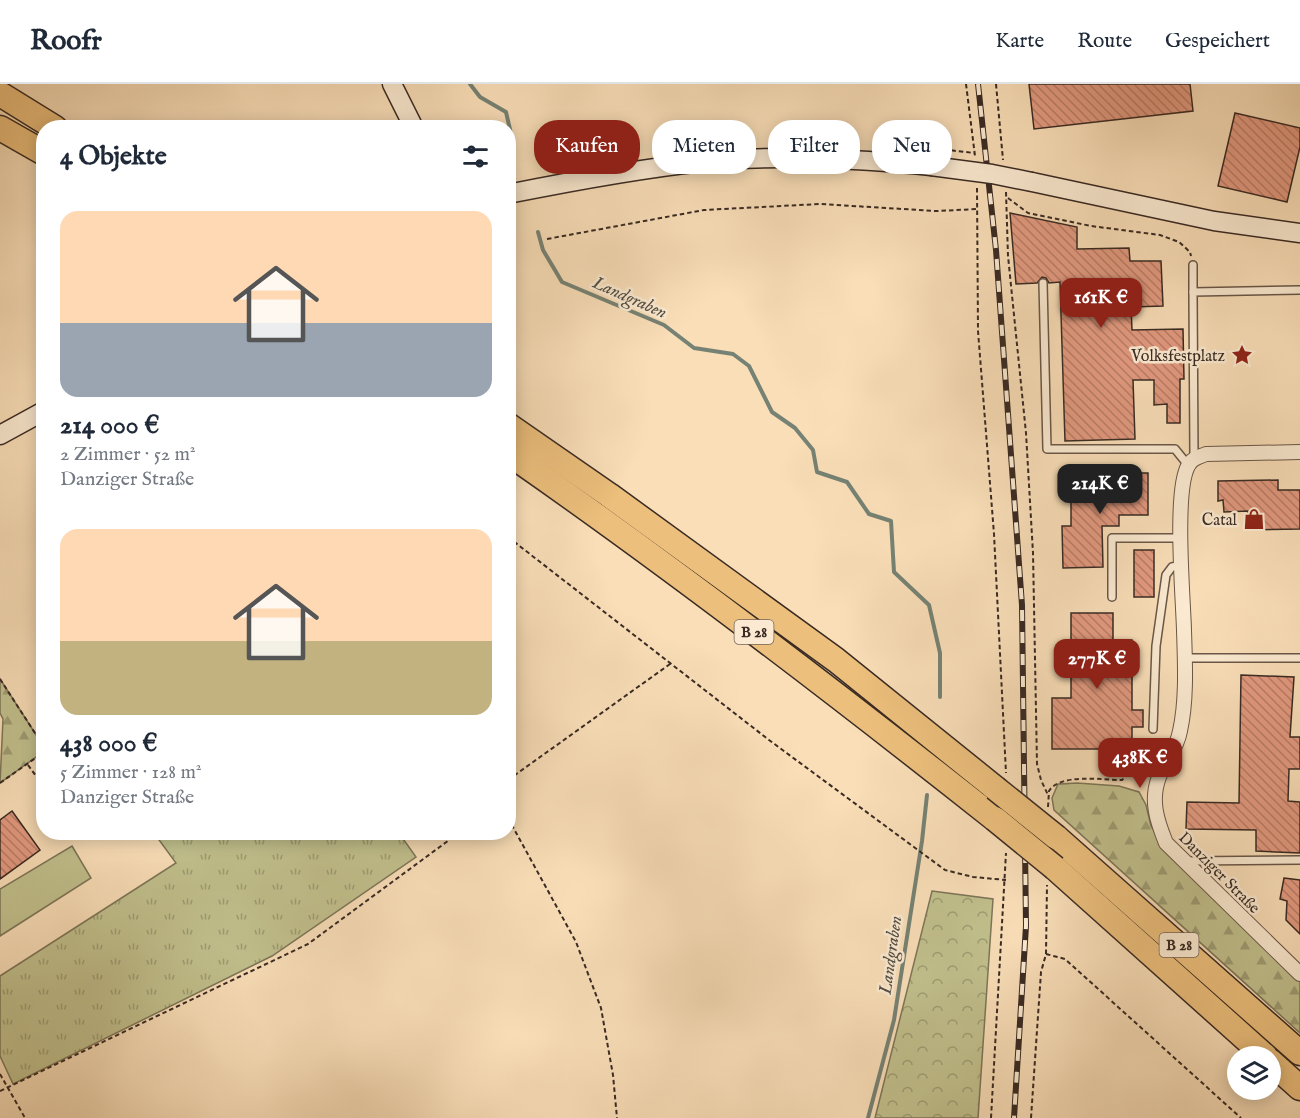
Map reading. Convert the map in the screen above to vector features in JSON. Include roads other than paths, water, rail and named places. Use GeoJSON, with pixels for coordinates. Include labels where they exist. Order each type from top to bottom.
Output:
{"type":"FeatureCollection","features":[{"type":"Feature","properties":{"kind":"highway"},"geometry":{"type":"LineString","coordinates":[[0,94],[42,120]]}},
{"type":"Feature","properties":{"kind":"highway"},"geometry":{"type":"LineString","coordinates":[[0,128],[36,148]]}},
{"type":"Feature","properties":{"kind":"highway","name":"B 28"},"geometry":{"type":"LineString","coordinates":[[516,430],[1001,781],[1056,837],[1300,1053]]}},
{"type":"Feature","properties":{"kind":"highway","name":"B 28"},"geometry":{"type":"LineString","coordinates":[[516,459],[589,509],[823,683],[995,819],[1055,868],[1254,1046]]}},
{"type":"Feature","properties":{"kind":"highway"},"geometry":{"type":"LineString","coordinates":[[1281,1071],[1300,1088]]}},
{"type":"Feature","properties":{"kind":"main road"},"geometry":{"type":"LineString","coordinates":[[392,84],[410,120]]}},
{"type":"Feature","properties":{"kind":"main road"},"geometry":{"type":"LineString","coordinates":[[516,192],[605,174],[704,162],[766,159],[931,160],[1214,221],[1300,233]]}},
{"type":"Feature","properties":{"kind":"main road"},"geometry":{"type":"LineString","coordinates":[[0,435],[36,415]]}},
{"type":"Feature","properties":{"kind":"street"},"geometry":{"type":"LineString","coordinates":[[1191,462],[1206,454],[1300,452]]}},
{"type":"Feature","properties":{"kind":"street","name":"Danziger Straße"},"geometry":{"type":"LineString","coordinates":[[1191,462],[1183,481],[1180,500],[1185,657],[1180,733],[1175,749],[1159,776],[1154,797],[1157,820],[1166,843],[1182,861],[1300,974]]}},
{"type":"Feature","properties":{"kind":"lane"},"geometry":{"type":"LineString","coordinates":[[1191,462],[1192,265]]}},
{"type":"Feature","properties":{"kind":"lane"},"geometry":{"type":"LineString","coordinates":[[1043,283],[1047,449],[1175,449],[1191,462]]}},
{"type":"Feature","properties":{"kind":"lane"},"geometry":{"type":"LineString","coordinates":[[1193,292],[1300,290]]}},
{"type":"Feature","properties":{"kind":"lane"},"geometry":{"type":"LineString","coordinates":[[1112,597],[1112,538],[1182,538]]}},
{"type":"Feature","properties":{"kind":"lane"},"geometry":{"type":"LineString","coordinates":[[1153,729],[1156,646],[1166,575],[1172,567],[1182,565]]}},
{"type":"Feature","properties":{"kind":"lane"},"geometry":{"type":"LineString","coordinates":[[1185,657],[1299,658]]}},
{"type":"Feature","properties":{"kind":"lane"},"geometry":{"type":"LineString","coordinates":[[1182,861],[1300,860]]}},
{"type":"Feature","properties":{"kind":"waterway","name":"Landgraben"},"geometry":{"type":"LineString","coordinates":[[470,84],[480,97],[506,112],[508,120]]}},
{"type":"Feature","properties":{"kind":"waterway","name":"Landgraben"},"geometry":{"type":"LineString","coordinates":[[538,232],[543,250],[562,282],[664,325],[694,348],[733,354],[749,366],[772,412],[795,428],[813,450],[817,472],[847,482],[869,514],[891,521],[894,572],[929,605],[940,653],[940,697]]}},
{"type":"Feature","properties":{"kind":"waterway","name":"Landgraben"},"geometry":{"type":"LineString","coordinates":[[868,1118],[894,1020],[927,795]]}},
{"type":"Feature","properties":{"kind":"railway"},"geometry":{"type":"LineString","coordinates":[[978,84],[996,250],[1022,605],[1026,926],[1014,1118]]}},
{"type":"Feature","properties":{"kind":"place","name":"Volksfestplatz"},"geometry":{"type":"Point","coordinates":[1242,355]}},
{"type":"Feature","properties":{"kind":"place","name":"Catal"},"geometry":{"type":"Point","coordinates":[1254,519]}}]}
